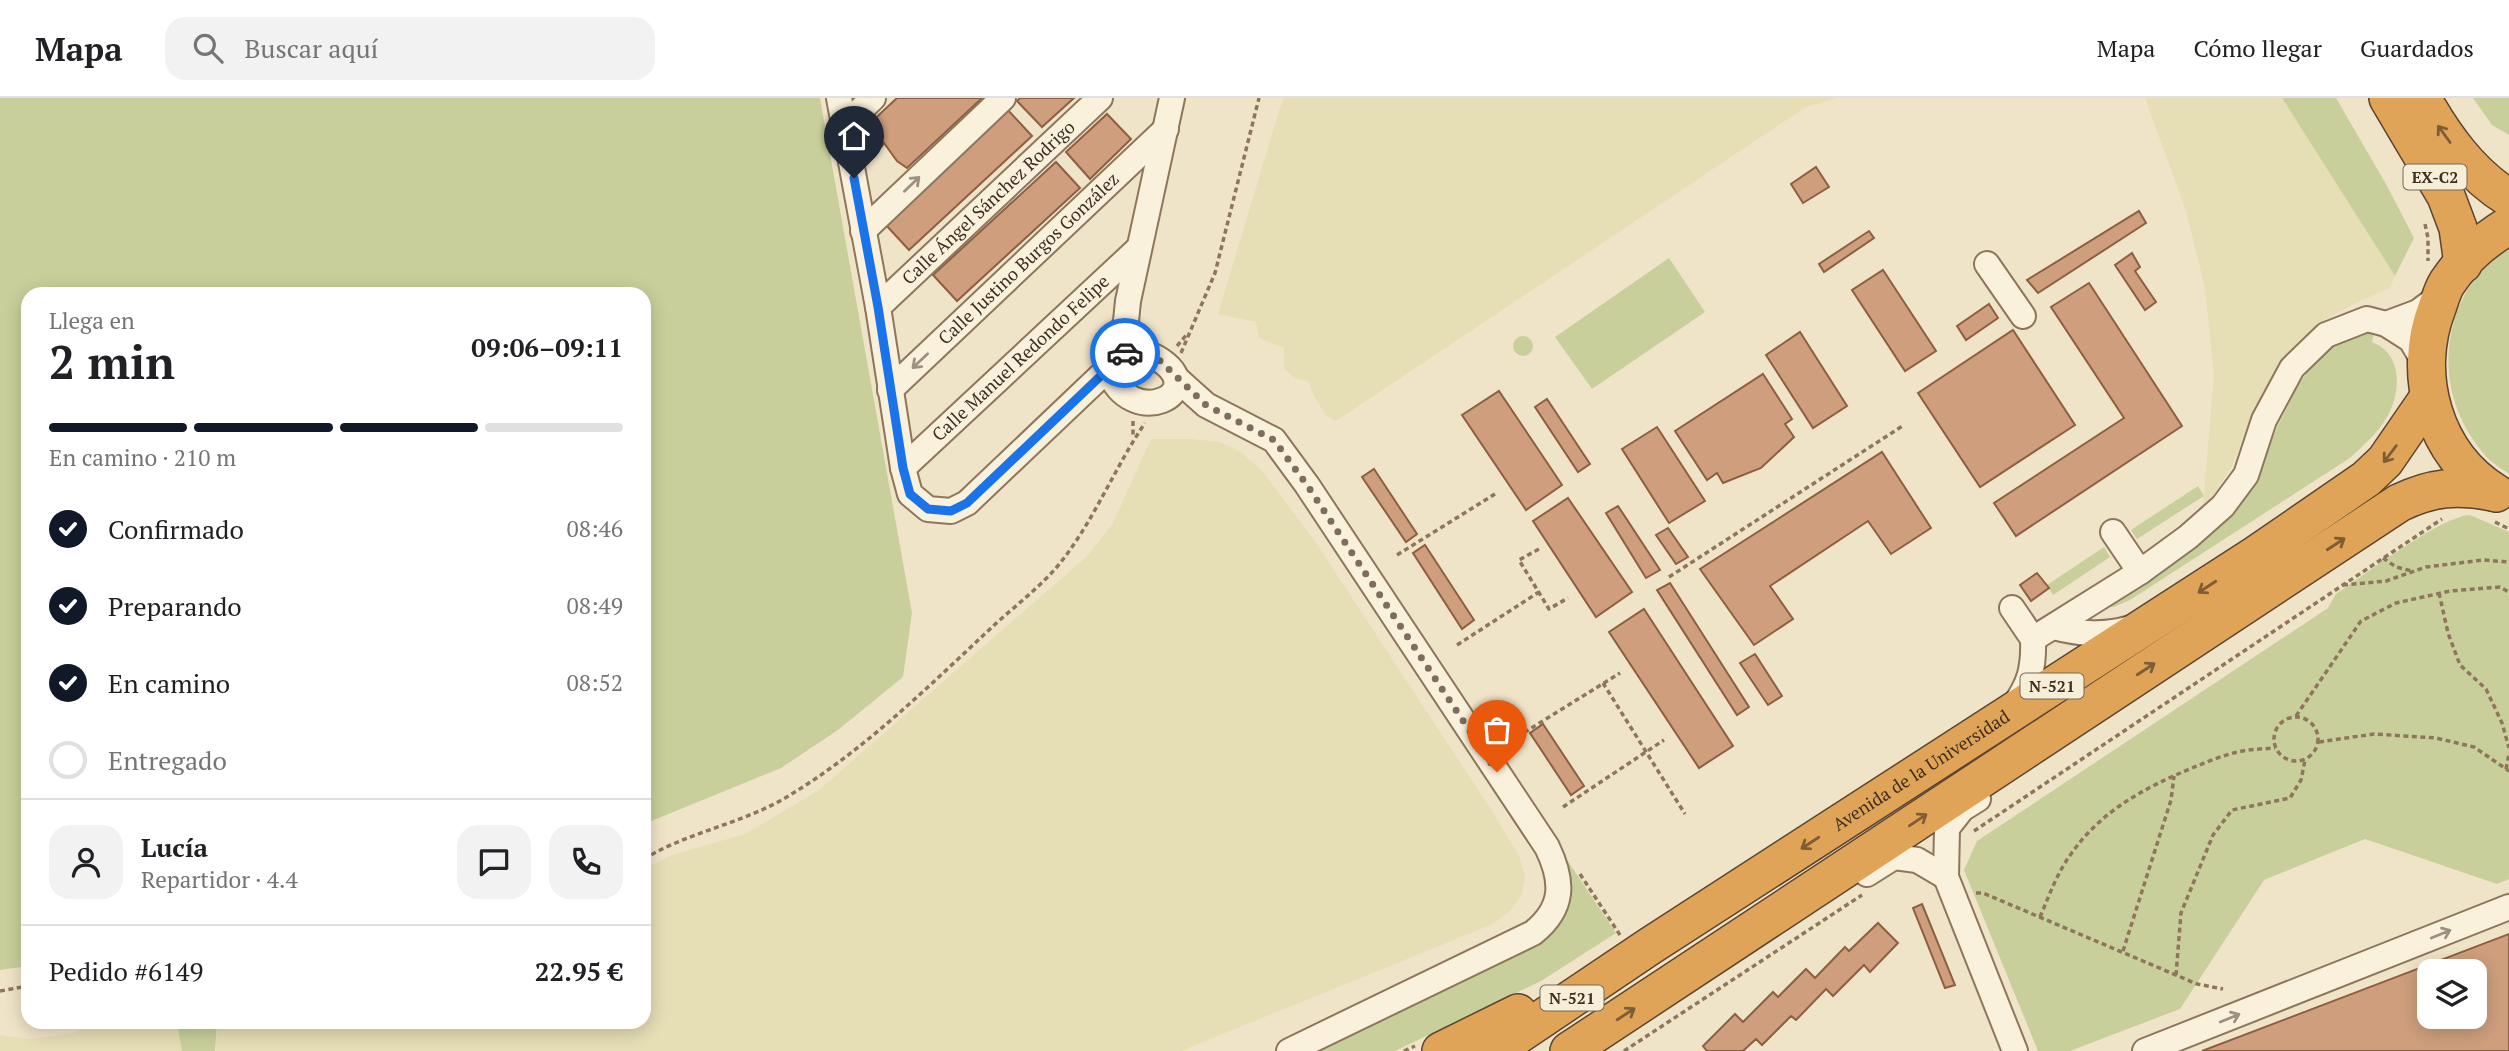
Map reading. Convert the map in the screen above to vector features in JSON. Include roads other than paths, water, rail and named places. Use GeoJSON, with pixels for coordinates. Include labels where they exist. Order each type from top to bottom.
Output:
{"type":"FeatureCollection","features":[{"type":"Feature","properties":{"kind":"highway","name":"EX-C2"},"geometry":{"type":"LineString","coordinates":[[2388,98],[2446,196],[2458,228],[2462,264]]}},
{"type":"Feature","properties":{"kind":"highway","name":"EX-C2"},"geometry":{"type":"LineString","coordinates":[[2422,98],[2444,135],[2465,162],[2509,198]]}},
{"type":"Feature","properties":{"kind":"highway","name":"N-521"},"geometry":{"type":"LineString","coordinates":[[2497,503],[2446,442],[2427,381],[2428,331],[2445,285],[2475,247],[2509,225]]}},
{"type":"Feature","properties":{"kind":"highway","name":"Avenida de la Universidad"},"geometry":{"type":"LineString","coordinates":[[1494,1051],[1635,941],[1997,722],[2257,555],[2366,479],[2385,461],[2427,381]]}},
{"type":"Feature","properties":{"kind":"highway","name":"N-521"},"geometry":{"type":"LineString","coordinates":[[1569,1051],[2399,503],[2414,496],[2458,486],[2497,503]]}},
{"type":"Feature","properties":{"kind":"highway"},"geometry":{"type":"LineString","coordinates":[[1441,1051],[1635,941]]}},
{"type":"Feature","properties":{"kind":"street"},"geometry":{"type":"LineString","coordinates":[[839,98],[878,307],[903,468],[910,494],[928,509],[951,511],[967,503],[1083,393],[1119,366],[1162,361],[1176,378],[1206,405],[1274,440],[1307,485],[1547,848],[1558,874],[1557,901],[1546,923],[1533,933],[1289,1051]]}},
{"type":"Feature","properties":{"kind":"street"},"geometry":{"type":"LineString","coordinates":[[844,125],[873,98]]}},
{"type":"Feature","properties":{"kind":"street"},"geometry":{"type":"LineString","coordinates":[[863,231],[1003,98]]}},
{"type":"Feature","properties":{"kind":"street","name":"Calle Ángel Sánchez Rodrigo"},"geometry":{"type":"LineString","coordinates":[[878,307],[1100,98]]}},
{"type":"Feature","properties":{"kind":"street"},"geometry":{"type":"LineString","coordinates":[[1172,98],[1128,300],[1119,366],[1138,402],[1157,404],[1170,397],[1175,389],[1176,378]]}},
{"type":"Feature","properties":{"kind":"street","name":"Calle Justino Burgos González"},"geometry":{"type":"LineString","coordinates":[[890,390],[1166,128]]}},
{"type":"Feature","properties":{"kind":"street","name":"Calle Manuel Redondo Felipe"},"geometry":{"type":"LineString","coordinates":[[903,468],[1139,248]]}},
{"type":"Feature","properties":{"kind":"street"},"geometry":{"type":"LineString","coordinates":[[1987,264],[2023,316]]}},
{"type":"Feature","properties":{"kind":"street"},"geometry":{"type":"LineString","coordinates":[[2386,324],[2418,312],[2442,294]]}},
{"type":"Feature","properties":{"kind":"street"},"geometry":{"type":"LineString","coordinates":[[1997,722],[2014,706],[2029,682],[2043,633],[2140,572],[2188,537],[2223,506],[2246,475],[2263,420],[2292,368],[2326,335],[2367,319],[2386,324],[2411,340],[2427,381]]}},
{"type":"Feature","properties":{"kind":"street"},"geometry":{"type":"LineString","coordinates":[[1162,401],[1206,405]]}},
{"type":"Feature","properties":{"kind":"street"},"geometry":{"type":"LineString","coordinates":[[2113,532],[2140,572]]}},
{"type":"Feature","properties":{"kind":"street"},"geometry":{"type":"LineString","coordinates":[[2012,608],[2043,633],[2089,634],[2119,631],[2155,620]]}},
{"type":"Feature","properties":{"kind":"street"},"geometry":{"type":"LineString","coordinates":[[2015,1051],[1950,886],[1947,828],[1962,809],[2033,762],[2061,726]]}},
{"type":"Feature","properties":{"kind":"street"},"geometry":{"type":"LineString","coordinates":[[1832,878],[1860,877],[1894,857],[1917,860],[1950,886]]}},
{"type":"Feature","properties":{"kind":"street"},"geometry":{"type":"LineString","coordinates":[[2156,1047],[2509,907]]}}]}
